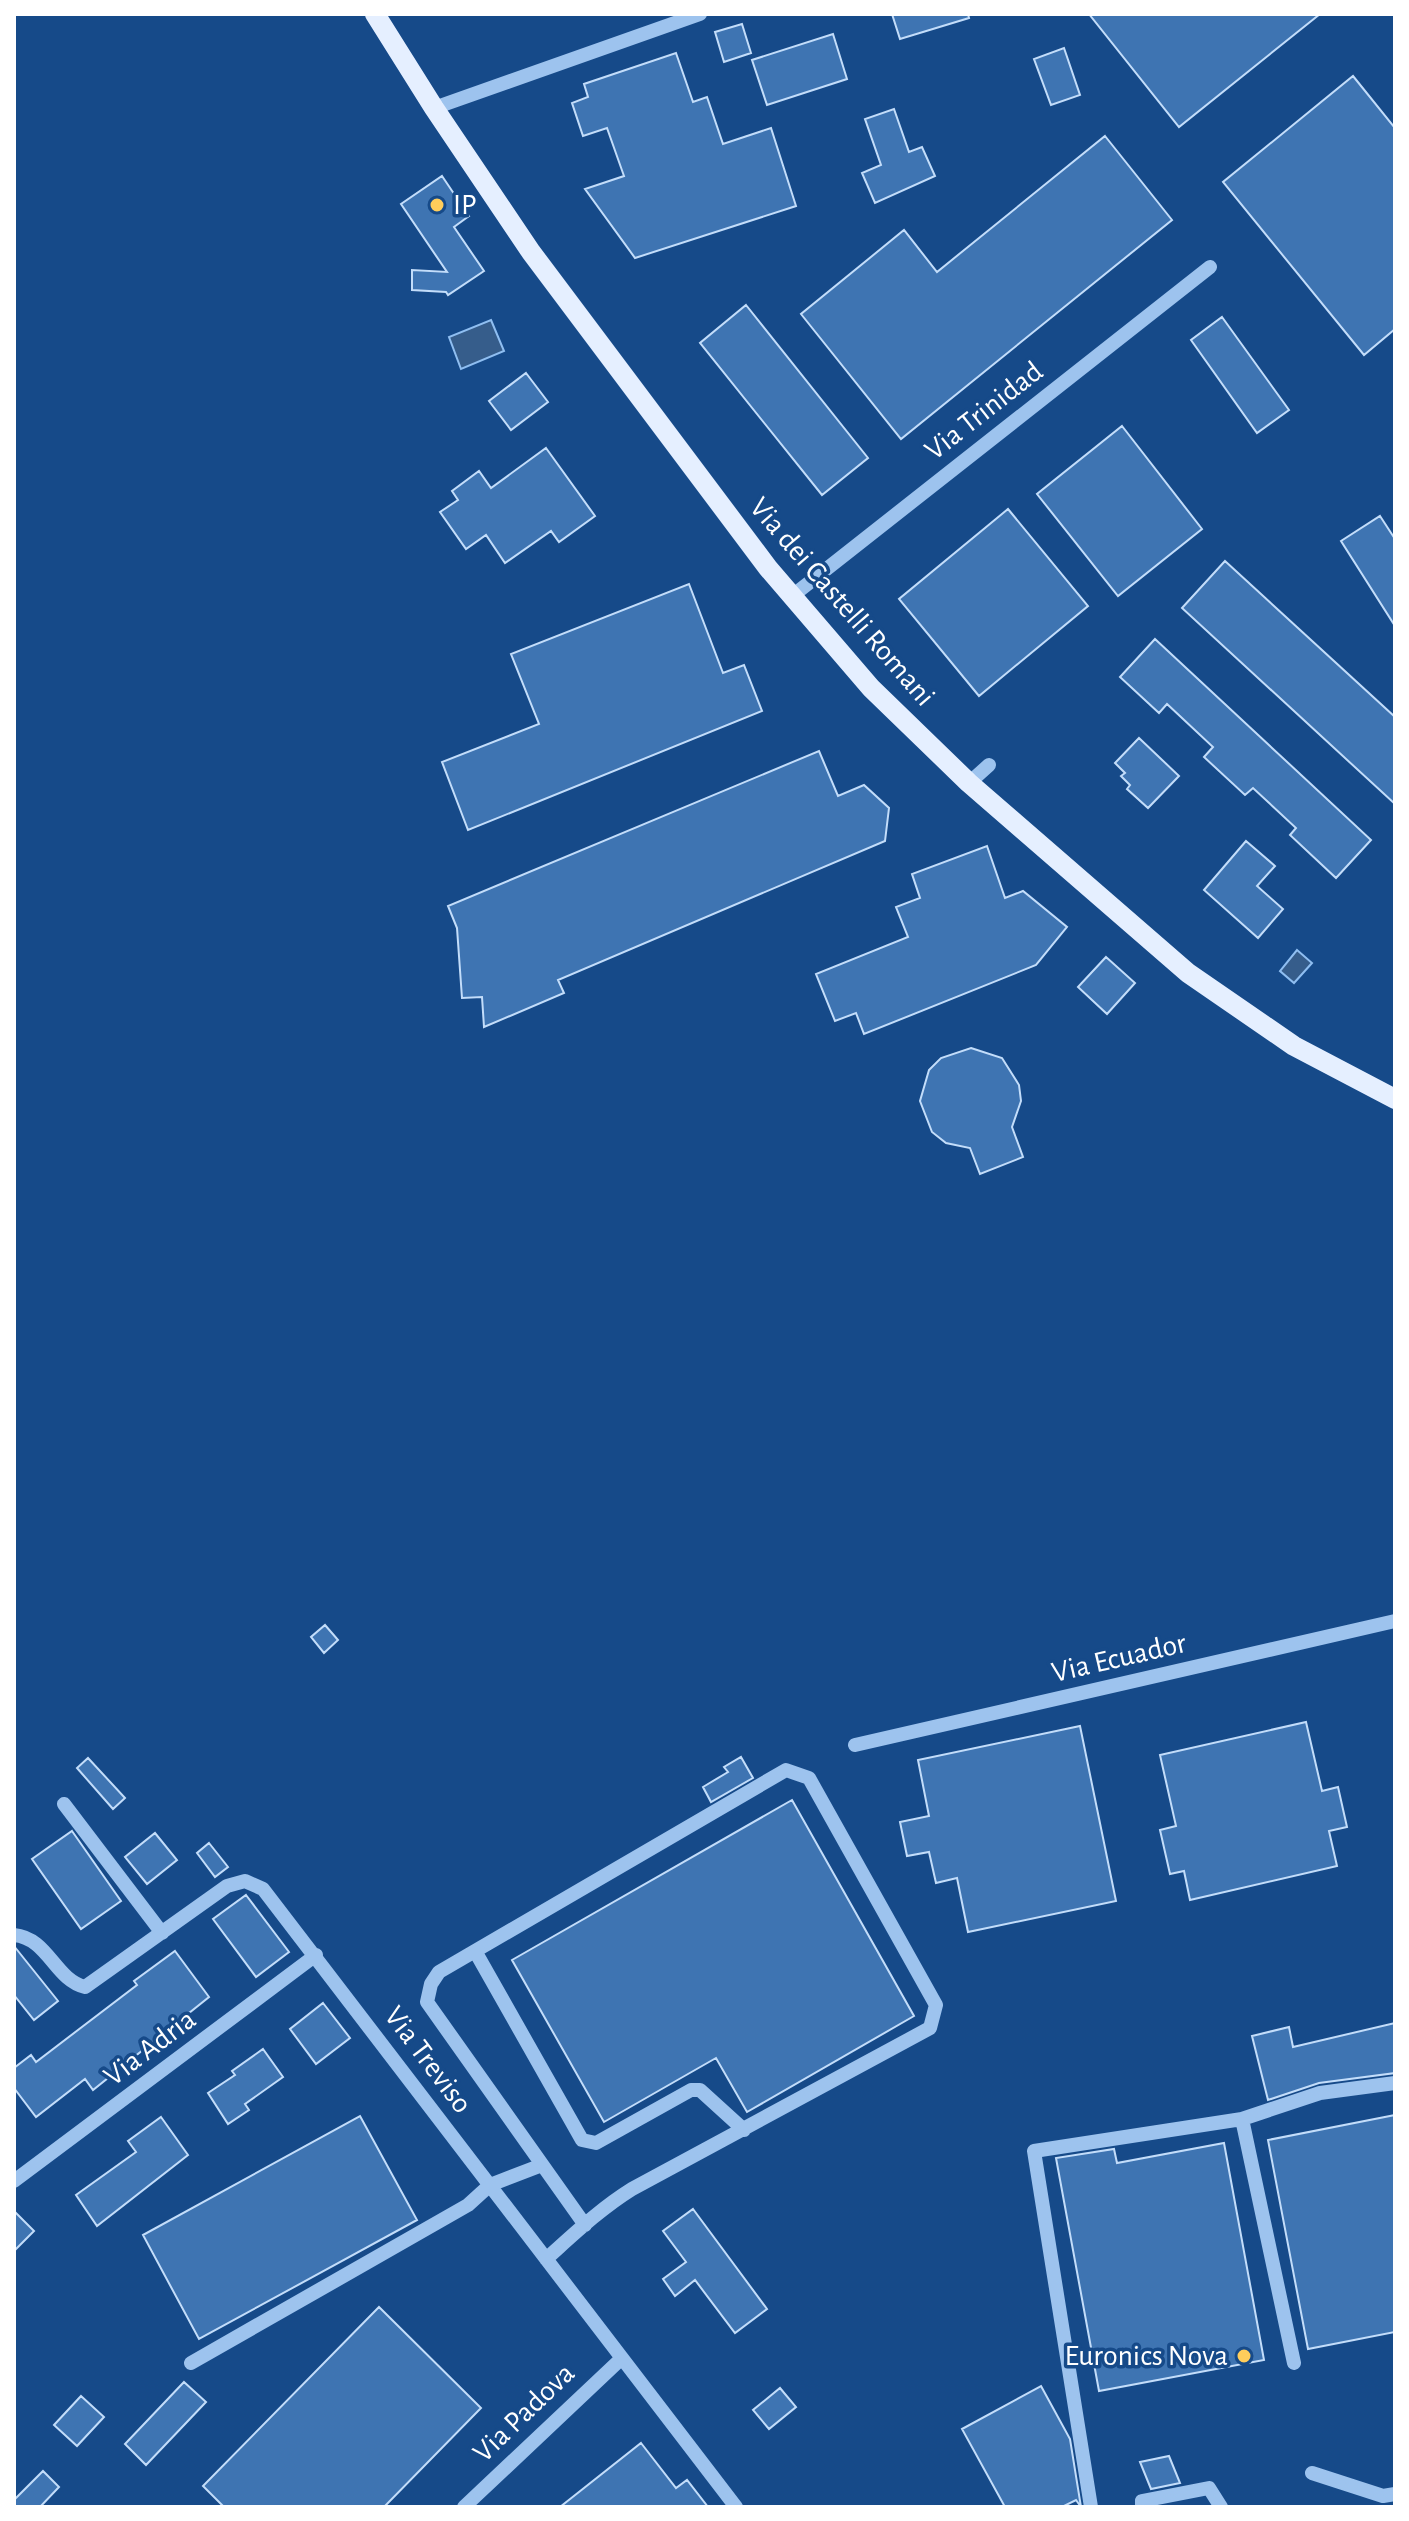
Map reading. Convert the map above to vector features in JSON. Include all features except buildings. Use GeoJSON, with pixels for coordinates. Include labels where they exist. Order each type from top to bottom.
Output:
{"type":"FeatureCollection","features":[{"type":"Feature","properties":{"kind":"main road","name":"Via dei Castelli Romani"},"geometry":{"type":"LineString","coordinates":[[375,14],[531,252],[791,597],[871,688],[969,783],[1213,992],[1294,1046],[1395,1099]]}},
{"type":"Feature","properties":{"kind":"street"},"geometry":{"type":"LineString","coordinates":[[434,108],[700,14]]}},
{"type":"Feature","properties":{"kind":"street","name":"Via Trinidad"},"geometry":{"type":"LineString","coordinates":[[791,597],[1210,267]]}},
{"type":"Feature","properties":{"kind":"street"},"geometry":{"type":"LineString","coordinates":[[969,783],[989,765]]}},
{"type":"Feature","properties":{"kind":"street","name":"Via Ecuador"},"geometry":{"type":"LineString","coordinates":[[855,1745],[1395,1621]]}},
{"type":"Feature","properties":{"kind":"street"},"geometry":{"type":"LineString","coordinates":[[546,2259],[632,2189],[922,2035],[935,2017],[936,2005],[809,1778],[786,1770],[439,1972],[431,1984],[427,2002],[585,2225]]}},
{"type":"Feature","properties":{"kind":"street"},"geometry":{"type":"LineString","coordinates":[[64,1804],[162,1933]]}},
{"type":"Feature","properties":{"kind":"street","name":"Via Treviso"},"geometry":{"type":"LineString","coordinates":[[14,1935],[38,1945],[71,1981],[85,1987],[223,1888],[245,1881],[268,1893],[736,2507]]}},
{"type":"Feature","properties":{"kind":"street"},"geometry":{"type":"LineString","coordinates":[[475,1951],[582,2140],[596,2143],[691,2090],[700,2090],[744,2130]]}},
{"type":"Feature","properties":{"kind":"street","name":"Via Adria"},"geometry":{"type":"LineString","coordinates":[[14,2181],[316,1955]]}},
{"type":"Feature","properties":{"kind":"street"},"geometry":{"type":"LineString","coordinates":[[1091,2507],[1034,2151],[1242,2119],[1320,2093],[1395,2083]]}},
{"type":"Feature","properties":{"kind":"street"},"geometry":{"type":"LineString","coordinates":[[1242,2119],[1294,2363]]}},
{"type":"Feature","properties":{"kind":"street"},"geometry":{"type":"LineString","coordinates":[[191,2363],[468,2205],[490,2185],[542,2165]]}},
{"type":"Feature","properties":{"kind":"street","name":"Via Padova"},"geometry":{"type":"LineString","coordinates":[[464,2507],[622,2358]]}},
{"type":"Feature","properties":{"kind":"street"},"geometry":{"type":"LineString","coordinates":[[1312,2473],[1383,2496],[1395,2494]]}},
{"type":"Feature","properties":{"kind":"street"},"geometry":{"type":"LineString","coordinates":[[1142,2507],[1142,2501],[1209,2488],[1221,2507]]}},
{"type":"Feature","properties":{"kind":"water"},"geometry":{"type":"Polygon","coordinates":[[[491,320],[504,351],[461,369],[449,337],[491,320]]]}},
{"type":"Feature","properties":{"kind":"water"},"geometry":{"type":"Polygon","coordinates":[[[1297,950],[1312,963],[1294,983],[1280,971],[1297,950]]]}},
{"type":"Feature","properties":{"kind":"place","name":"IP"},"geometry":{"type":"Point","coordinates":[437,205]}},
{"type":"Feature","properties":{"kind":"place","name":"Euronics Nova"},"geometry":{"type":"Point","coordinates":[1244,2356]}}]}
